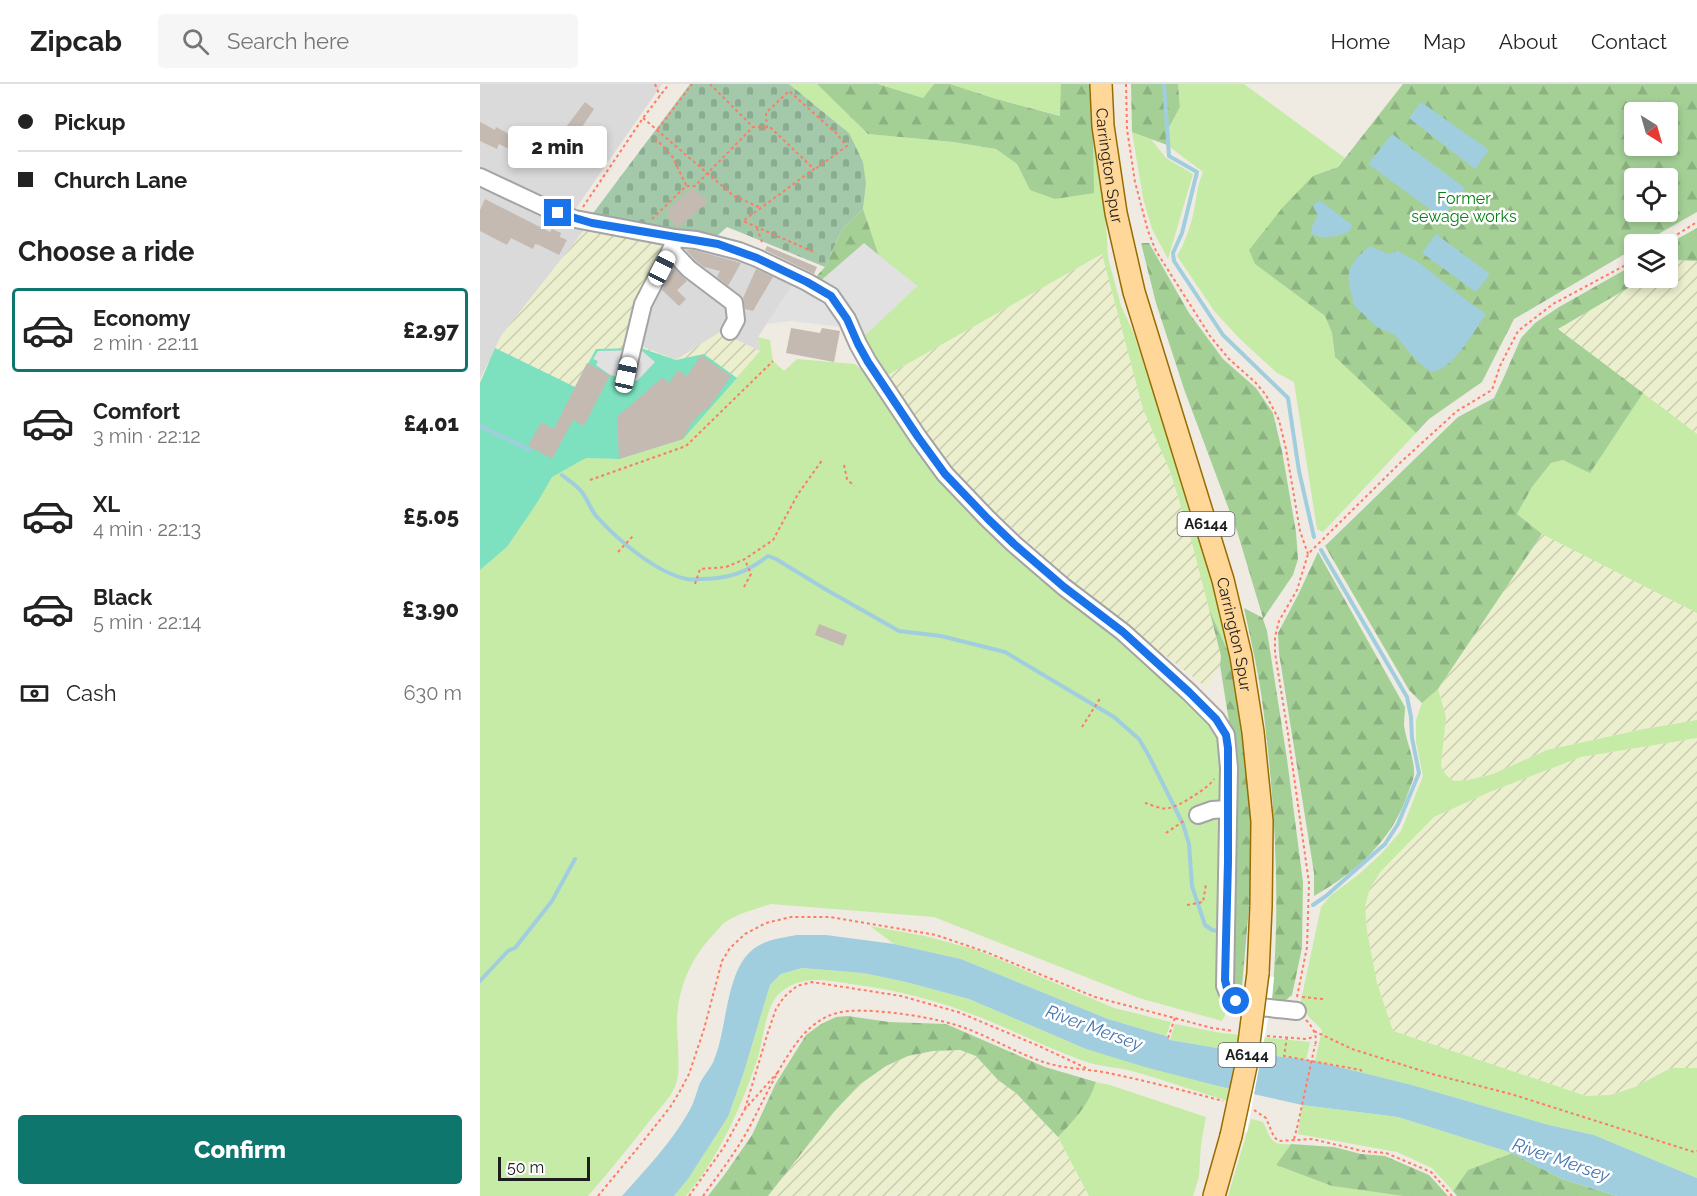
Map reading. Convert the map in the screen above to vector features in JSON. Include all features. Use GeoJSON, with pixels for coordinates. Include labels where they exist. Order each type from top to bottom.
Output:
{"type":"FeatureCollection","features":[{"type":"Feature","properties":{"kind":"main road","name":"Carrington Spur"},"geometry":{"type":"LineString","coordinates":[[1101,84],[1103,126],[1116,213],[1134,292],[1223,580],[1241,656],[1253,732],[1262,821],[1262,906],[1258,973],[1246,1066],[1231,1136],[1214,1196]]}},
{"type":"Feature","properties":{"kind":"street"},"geometry":{"type":"LineString","coordinates":[[480,177],[575,219],[673,244],[696,240],[739,251],[807,282],[831,296],[847,319],[858,344],[876,373],[945,474],[1014,544],[1064,587],[1136,643],[1216,719],[1226,735],[1229,768],[1225,980],[1227,992],[1232,999],[1246,1004],[1297,1004]]}},
{"type":"Feature","properties":{"kind":"street"},"geometry":{"type":"LineString","coordinates":[[673,244],[689,268],[734,303],[736,320],[730,331]]}},
{"type":"Feature","properties":{"kind":"street"},"geometry":{"type":"LineString","coordinates":[[626,375],[643,304],[673,244]]}},
{"type":"Feature","properties":{"kind":"street"},"geometry":{"type":"LineString","coordinates":[[1192,817],[1212,810],[1228,809]]}},
{"type":"Feature","properties":{"kind":"path"},"geometry":{"type":"LineString","coordinates":[[655,84],[660,96]]}},
{"type":"Feature","properties":{"kind":"path"},"geometry":{"type":"LineString","coordinates":[[575,219],[643,118],[669,84]]}},
{"type":"Feature","properties":{"kind":"path"},"geometry":{"type":"LineString","coordinates":[[658,130],[692,84]]}},
{"type":"Feature","properties":{"kind":"path"},"geometry":{"type":"LineString","coordinates":[[710,84],[753,127],[771,128],[814,169]]}},
{"type":"Feature","properties":{"kind":"path"},"geometry":{"type":"LineString","coordinates":[[1126,84],[1127,129],[1135,182],[1148,231],[1156,251],[1210,336],[1266,395],[1279,420],[1300,531],[1308,554]]}},
{"type":"Feature","properties":{"kind":"path"},"geometry":{"type":"LineString","coordinates":[[766,128],[766,113],[789,91],[836,133],[847,146],[743,221],[816,253]]}},
{"type":"Feature","properties":{"kind":"path"},"geometry":{"type":"LineString","coordinates":[[643,118],[734,196],[761,208]]}},
{"type":"Feature","properties":{"kind":"path"},"geometry":{"type":"LineString","coordinates":[[649,222],[686,186],[695,186],[753,127]]}},
{"type":"Feature","properties":{"kind":"path"},"geometry":{"type":"LineString","coordinates":[[655,138],[672,156],[686,186]]}},
{"type":"Feature","properties":{"kind":"path"},"geometry":{"type":"LineString","coordinates":[[1678,234],[1697,222]]}},
{"type":"Feature","properties":{"kind":"path"},"geometry":{"type":"LineString","coordinates":[[758,228],[762,243]]}},
{"type":"Feature","properties":{"kind":"path"},"geometry":{"type":"LineString","coordinates":[[1294,1139],[1315,1041],[1314,1031],[1297,1004],[1307,946],[1309,883],[1275,653],[1275,637],[1279,621],[1297,590],[1308,554],[1402,461],[1457,411],[1492,390],[1500,366],[1518,331],[1553,304],[1624,266]]}},
{"type":"Feature","properties":{"kind":"path"},"geometry":{"type":"LineString","coordinates":[[590,480],[687,446],[773,361]]}},
{"type":"Feature","properties":{"kind":"path"},"geometry":{"type":"LineString","coordinates":[[695,584],[700,568],[726,567],[745,559],[773,540],[798,494],[823,459]]}},
{"type":"Feature","properties":{"kind":"path"},"geometry":{"type":"LineString","coordinates":[[844,465],[847,478],[854,486]]}},
{"type":"Feature","properties":{"kind":"path"},"geometry":{"type":"LineString","coordinates":[[618,552],[633,536]]}},
{"type":"Feature","properties":{"kind":"path"},"geometry":{"type":"LineString","coordinates":[[744,587],[751,574],[745,559]]}},
{"type":"Feature","properties":{"kind":"path"},"geometry":{"type":"LineString","coordinates":[[1082,727],[1101,697]]}},
{"type":"Feature","properties":{"kind":"path"},"geometry":{"type":"LineString","coordinates":[[1145,803],[1169,808],[1179,804],[1200,793],[1212,783],[1216,774]]}},
{"type":"Feature","properties":{"kind":"path"},"geometry":{"type":"LineString","coordinates":[[1166,832],[1192,817]]}},
{"type":"Feature","properties":{"kind":"path"},"geometry":{"type":"LineString","coordinates":[[1187,905],[1203,902],[1206,884]]}},
{"type":"Feature","properties":{"kind":"path"},"geometry":{"type":"LineString","coordinates":[[598,1196],[642,1144],[680,1091],[704,1029],[722,961],[730,948],[745,934],[766,923],[791,917],[830,917],[936,935],[986,952],[1095,997],[1212,1028]]}},
{"type":"Feature","properties":{"kind":"path"},"geometry":{"type":"LineString","coordinates":[[689,1196],[724,1147],[745,1109],[776,1009],[784,997],[797,986],[812,982],[901,996],[958,1012],[1080,1064],[1088,1070]]}},
{"type":"Feature","properties":{"kind":"path"},"geometry":{"type":"LineString","coordinates":[[1297,1004],[1323,999]]}},
{"type":"Feature","properties":{"kind":"path"},"geometry":{"type":"LineString","coordinates":[[703,1196],[747,1131],[799,1039],[821,1019],[839,1012],[860,1010],[950,1023],[1052,1064],[1151,1083],[1230,1103]]}},
{"type":"Feature","properties":{"kind":"path"},"geometry":{"type":"LineString","coordinates":[[1168,1038],[1175,1018]]}},
{"type":"Feature","properties":{"kind":"path"},"geometry":{"type":"LineString","coordinates":[[1314,1031],[1352,1049],[1432,1074],[1511,1094],[1694,1152],[1697,1151]]}},
{"type":"Feature","properties":{"kind":"path"},"geometry":{"type":"LineString","coordinates":[[1315,1041],[1287,1037],[1284,1056],[1344,1066],[1361,1070],[1360,1072]]}},
{"type":"Feature","properties":{"kind":"path"},"geometry":{"type":"LineString","coordinates":[[745,1109],[781,1068]]}},
{"type":"Feature","properties":{"kind":"path"},"geometry":{"type":"LineString","coordinates":[[1253,1109],[1266,1118],[1274,1137],[1281,1142],[1312,1139],[1386,1153],[1431,1172],[1452,1196]]}},
{"type":"Feature","properties":{"kind":"shaded area"},"geometry":{"type":"Polygon","coordinates":[[[480,84],[662,84],[574,211],[480,172],[480,84]]]}},
{"type":"Feature","properties":{"kind":"shaded area"},"geometry":{"type":"Polygon","coordinates":[[[480,182],[585,229],[501,336],[480,383],[480,182]]]}},
{"type":"Feature","properties":{"kind":"shaded area"},"geometry":{"type":"Polygon","coordinates":[[[864,243],[917,286],[861,339],[817,284],[864,243]]]}},
{"type":"Feature","properties":{"kind":"shaded area"},"geometry":{"type":"Polygon","coordinates":[[[668,245],[754,263],[778,278],[794,283],[758,337],[760,351],[720,332],[676,360],[643,347],[645,308],[668,245]]]}},
{"type":"Feature","properties":{"kind":"shaded area"},"geometry":{"type":"Polygon","coordinates":[[[794,283],[835,315],[843,327],[791,321],[766,324],[794,283]]]}},
{"type":"Feature","properties":{"kind":"shaded area"},"geometry":{"type":"Polygon","coordinates":[[[641,350],[655,362],[637,381],[610,375],[596,365],[598,361],[593,359],[598,351],[641,350]]]}},
{"type":"Feature","properties":{"kind":"green space"},"geometry":{"type":"Polygon","coordinates":[[[690,84],[789,84],[849,133],[863,162],[866,184],[863,209],[842,229],[825,267],[727,227],[717,236],[677,234],[591,216],[690,84]]]}},
{"type":"Feature","properties":{"kind":"green space"},"geometry":{"type":"Polygon","coordinates":[[[789,84],[817,84],[868,134],[953,142],[996,149],[1017,164],[1030,190],[1092,103],[1108,257],[1121,306],[1134,334],[1218,592],[1233,663],[1209,609],[1170,471],[1143,409],[1102,254],[884,377],[861,339],[917,286],[879,256],[863,209],[866,185],[849,133],[789,84]]]}},
{"type":"Feature","properties":{"kind":"green space"},"geometry":{"type":"Polygon","coordinates":[[[817,84],[878,84],[923,98],[934,84],[950,84],[1060,116],[1061,84],[1092,84],[1094,193],[1055,199],[1030,190],[1017,164],[996,149],[953,142],[868,134],[817,84]]]}},
{"type":"Feature","properties":{"kind":"green space"},"geometry":{"type":"Polygon","coordinates":[[[878,84],[934,84],[923,98],[878,84]]]}},
{"type":"Feature","properties":{"kind":"green space"},"geometry":{"type":"Polygon","coordinates":[[[950,84],[1061,84],[1061,116],[993,98],[950,84]]]}},
{"type":"Feature","properties":{"kind":"green space"},"geometry":{"type":"Polygon","coordinates":[[[1131,84],[1178,84],[1180,107],[1166,133],[1167,145],[1132,132],[1131,84]]]}},
{"type":"Feature","properties":{"kind":"green space"},"geometry":{"type":"Polygon","coordinates":[[[1178,84],[1244,84],[1345,158],[1337,167],[1313,177],[1283,207],[1255,264],[1325,316],[1332,333],[1335,357],[1416,433],[1323,532],[1317,529],[1294,382],[1277,373],[1240,339],[1215,312],[1177,256],[1193,216],[1203,172],[1167,145],[1166,133],[1180,107],[1178,84]]]}},
{"type":"Feature","properties":{"kind":"green space","name":"Former sewage works"},"geometry":{"type":"Polygon","coordinates":[[[1403,84],[1697,84],[1697,212],[1658,234],[1624,234],[1624,254],[1514,319],[1482,382],[1429,419],[1416,433],[1335,357],[1332,333],[1325,316],[1255,264],[1249,250],[1283,207],[1313,176],[1338,167],[1403,84]]]}},
{"type":"Feature","properties":{"kind":"green space"},"geometry":{"type":"Polygon","coordinates":[[[1132,132],[1151,139],[1166,158],[1193,174],[1168,259],[1152,229],[1143,198],[1132,132]]]}},
{"type":"Feature","properties":{"kind":"green space"},"geometry":{"type":"Polygon","coordinates":[[[863,209],[879,256],[864,244],[817,284],[812,281],[825,267],[842,229],[863,209]]]}},
{"type":"Feature","properties":{"kind":"green space"},"geometry":{"type":"Polygon","coordinates":[[[1697,228],[1697,261],[1678,260],[1678,238],[1697,228]]]}},
{"type":"Feature","properties":{"kind":"green space"},"geometry":{"type":"Polygon","coordinates":[[[585,229],[668,244],[645,308],[643,347],[676,360],[720,332],[760,351],[683,439],[480,570],[480,379],[501,336],[585,229]]]}},
{"type":"Feature","properties":{"kind":"green space"},"geometry":{"type":"Polygon","coordinates":[[[1141,243],[1149,243],[1189,313],[1223,359],[1256,388],[1273,413],[1282,451],[1296,532],[1298,559],[1293,575],[1263,619],[1267,631],[1287,759],[1303,882],[1302,948],[1292,995],[1281,1004],[1272,998],[1276,889],[1271,779],[1261,695],[1244,608],[1263,618],[1237,531],[1184,389],[1156,303],[1141,243]]]}},
{"type":"Feature","properties":{"kind":"green space"},"geometry":{"type":"Polygon","coordinates":[[[1102,254],[1143,409],[1170,471],[1191,539],[1221,656],[1220,665],[1207,688],[1069,579],[979,498],[945,462],[884,377],[1102,254]]]}},
{"type":"Feature","properties":{"kind":"green space"},"geometry":{"type":"Polygon","coordinates":[[[1678,260],[1697,261],[1697,434],[1557,329],[1628,288],[1678,288],[1678,260]]]}},
{"type":"Feature","properties":{"kind":"green space"},"geometry":{"type":"Polygon","coordinates":[[[1624,270],[1624,288],[1628,288],[1558,329],[1643,393],[1590,473],[1563,460],[1551,463],[1532,487],[1517,514],[1542,534],[1438,689],[1422,703],[1409,690],[1325,546],[1458,417],[1494,398],[1521,338],[1535,323],[1624,270]]]}},
{"type":"Feature","properties":{"kind":"green space"},"geometry":{"type":"Polygon","coordinates":[[[758,337],[770,340],[773,361],[784,371],[797,359],[855,364],[870,377],[946,478],[1187,695],[1222,740],[1222,1000],[1226,1013],[1222,1021],[1139,998],[934,917],[771,904],[741,914],[724,923],[697,956],[686,977],[679,1000],[678,1071],[674,1088],[666,1102],[588,1196],[480,1196],[480,570],[507,547],[537,503],[551,477],[586,458],[619,459],[683,439],[760,351],[758,337]]]}},
{"type":"Feature","properties":{"kind":"green space"},"geometry":{"type":"Polygon","coordinates":[[[495,348],[575,387],[596,349],[641,348],[676,360],[704,354],[737,378],[683,439],[619,459],[586,458],[552,477],[507,547],[480,570],[480,383],[495,348]]]}},
{"type":"Feature","properties":{"kind":"green space"},"geometry":{"type":"Polygon","coordinates":[[[1643,393],[1697,434],[1697,613],[1542,534],[1517,514],[1532,487],[1551,463],[1563,460],[1590,472],[1643,393]]]}},
{"type":"Feature","properties":{"kind":"green space"},"geometry":{"type":"Polygon","coordinates":[[[1542,534],[1697,613],[1697,720],[1547,750],[1493,774],[1454,781],[1446,775],[1441,766],[1446,717],[1438,689],[1542,534]]]}},
{"type":"Feature","properties":{"kind":"green space"},"geometry":{"type":"Polygon","coordinates":[[[1318,552],[1405,707],[1404,725],[1414,775],[1401,810],[1371,854],[1344,877],[1314,896],[1314,873],[1279,653],[1278,633],[1318,552]]]}},
{"type":"Feature","properties":{"kind":"green space"},"geometry":{"type":"Polygon","coordinates":[[[1209,609],[1233,663],[1240,701],[1248,781],[1251,823],[1250,895],[1241,998],[1233,993],[1230,982],[1236,847],[1231,734],[1220,665],[1221,656],[1209,609]]]}},
{"type":"Feature","properties":{"kind":"green space"},"geometry":{"type":"Polygon","coordinates":[[[1438,689],[1446,717],[1441,766],[1446,775],[1454,781],[1493,774],[1547,750],[1697,720],[1697,738],[1581,757],[1492,791],[1434,817],[1381,871],[1370,888],[1365,906],[1367,931],[1377,983],[1393,1031],[1586,1096],[1610,1095],[1635,1087],[1671,1068],[1697,1068],[1697,1178],[1594,1135],[1549,1125],[1412,1085],[1315,1061],[1322,1030],[1300,1005],[1321,907],[1330,896],[1380,855],[1401,831],[1423,776],[1416,742],[1416,720],[1422,703],[1438,689]]]}},
{"type":"Feature","properties":{"kind":"green space"},"geometry":{"type":"Polygon","coordinates":[[[1697,738],[1697,1068],[1671,1068],[1635,1087],[1610,1095],[1586,1096],[1393,1031],[1377,983],[1367,931],[1365,906],[1370,888],[1381,871],[1434,817],[1492,791],[1581,757],[1697,738]]]}},
{"type":"Feature","properties":{"kind":"green space"},"geometry":{"type":"Polygon","coordinates":[[[870,926],[925,936],[977,950],[1114,1008],[1171,1022],[1166,1036],[1108,1019],[961,959],[894,944],[870,926]]]}},
{"type":"Feature","properties":{"kind":"green space"},"geometry":{"type":"Polygon","coordinates":[[[802,968],[863,973],[969,999],[1086,1049],[1231,1088],[1227,1101],[1132,1071],[1087,1062],[937,1002],[886,990],[831,981],[803,981],[786,988],[774,1001],[767,1017],[751,1078],[728,1131],[709,1165],[686,1196],[674,1196],[688,1179],[728,1117],[770,985],[781,974],[802,968]]]}},
{"type":"Feature","properties":{"kind":"green space"},"geometry":{"type":"Polygon","coordinates":[[[848,1016],[889,1022],[946,1024],[1045,1067],[1096,1082],[1085,1105],[1058,1137],[976,1056],[960,1050],[933,1051],[908,1056],[886,1066],[859,1085],[833,1113],[768,1196],[708,1196],[752,1135],[776,1083],[806,1035],[836,1017],[848,1016]]]}},
{"type":"Feature","properties":{"kind":"green space"},"geometry":{"type":"Polygon","coordinates":[[[1175,1024],[1221,1033],[1310,1042],[1306,1060],[1223,1049],[1170,1040],[1175,1024]]]}},
{"type":"Feature","properties":{"kind":"green space"},"geometry":{"type":"Polygon","coordinates":[[[960,1050],[976,1056],[1058,1137],[1089,1196],[894,1196],[901,1193],[900,1191],[888,1196],[768,1196],[833,1113],[859,1085],[886,1066],[908,1056],[933,1051],[960,1050]]]}},
{"type":"Feature","properties":{"kind":"green space"},"geometry":{"type":"Polygon","coordinates":[[[1096,1082],[1206,1117],[1201,1144],[1199,1177],[1193,1196],[1089,1196],[1058,1137],[1080,1112],[1096,1082]]]}},
{"type":"Feature","properties":{"kind":"green space"},"geometry":{"type":"Polygon","coordinates":[[[1302,1105],[1398,1117],[1512,1153],[1468,1170],[1453,1191],[1432,1168],[1397,1152],[1298,1134],[1302,1105]]]}},
{"type":"Feature","properties":{"kind":"green space"},"geometry":{"type":"Polygon","coordinates":[[[1251,1119],[1263,1122],[1275,1142],[1291,1144],[1276,1165],[1332,1186],[1403,1196],[1228,1196],[1251,1119]]]}},
{"type":"Feature","properties":{"kind":"green space"},"geometry":{"type":"Polygon","coordinates":[[[1291,1144],[1334,1147],[1361,1154],[1385,1156],[1429,1175],[1448,1196],[1403,1196],[1332,1186],[1276,1165],[1291,1144]]]}},
{"type":"Feature","properties":{"kind":"green space"},"geometry":{"type":"Polygon","coordinates":[[[1512,1153],[1562,1179],[1617,1196],[1457,1196],[1453,1191],[1468,1170],[1512,1153]]]}},
{"type":"Feature","properties":{"kind":"water"},"geometry":{"type":"Polygon","coordinates":[[[1421,102],[1489,150],[1475,169],[1409,118],[1421,102]]]}},
{"type":"Feature","properties":{"kind":"water"},"geometry":{"type":"Polygon","coordinates":[[[1392,134],[1465,188],[1442,218],[1368,164],[1392,134]]]}},
{"type":"Feature","properties":{"kind":"water"},"geometry":{"type":"Polygon","coordinates":[[[1317,202],[1322,202],[1352,225],[1351,230],[1331,237],[1320,237],[1311,233],[1318,215],[1313,206],[1317,202]]]}},
{"type":"Feature","properties":{"kind":"water"},"geometry":{"type":"Polygon","coordinates":[[[1436,234],[1490,274],[1476,292],[1422,253],[1436,234]]]}},
{"type":"Feature","properties":{"kind":"water"},"geometry":{"type":"Polygon","coordinates":[[[1370,246],[1389,254],[1397,251],[1418,262],[1486,314],[1462,349],[1439,370],[1431,372],[1416,360],[1395,335],[1377,327],[1353,304],[1349,272],[1357,258],[1370,246]]]}},
{"type":"Feature","properties":{"kind":"water","name":"River Mersey"},"geometry":{"type":"Polygon","coordinates":[[[797,935],[826,935],[894,944],[961,959],[1108,1019],[1166,1036],[1170,1040],[1315,1061],[1412,1085],[1549,1125],[1594,1135],[1697,1178],[1697,1196],[1617,1196],[1562,1179],[1512,1153],[1398,1117],[1302,1105],[1214,1085],[1086,1049],[969,999],[863,973],[802,968],[781,974],[770,985],[728,1117],[688,1179],[674,1196],[622,1196],[666,1146],[690,1110],[700,1083],[714,1060],[731,988],[742,962],[760,945],[797,935]]]}},
{"type":"Feature","properties":{"kind":"pier"},"geometry":{"type":"Polygon","coordinates":[[[1250,972],[1274,977],[1247,1132],[1224,1128],[1250,972]]]}},
{"type":"Feature","properties":{"kind":"building"},"geometry":{"type":"Polygon","coordinates":[[[585,102],[594,109],[582,127],[606,145],[600,153],[589,145],[583,152],[560,135],[585,102]]]}},
{"type":"Feature","properties":{"kind":"building"},"geometry":{"type":"Polygon","coordinates":[[[480,122],[495,130],[496,127],[524,139],[516,153],[499,144],[497,149],[480,141],[480,122]]]}},
{"type":"Feature","properties":{"kind":"building"},"geometry":{"type":"Polygon","coordinates":[[[692,188],[708,202],[678,228],[667,216],[670,213],[667,210],[692,188]]]}},
{"type":"Feature","properties":{"kind":"building"},"geometry":{"type":"Polygon","coordinates":[[[485,199],[550,232],[552,229],[561,233],[560,237],[567,240],[559,255],[535,244],[533,249],[511,238],[507,245],[480,231],[480,210],[485,199]]]}},
{"type":"Feature","properties":{"kind":"building"},"geometry":{"type":"Polygon","coordinates":[[[767,246],[817,267],[814,274],[765,250],[767,246]]]}},
{"type":"Feature","properties":{"kind":"building"},"geometry":{"type":"Polygon","coordinates":[[[687,250],[741,263],[728,286],[717,277],[720,271],[704,267],[687,250]]]}},
{"type":"Feature","properties":{"kind":"building"},"geometry":{"type":"Polygon","coordinates":[[[674,268],[687,281],[677,290],[686,299],[679,306],[662,290],[674,268]]]}},
{"type":"Feature","properties":{"kind":"building"},"geometry":{"type":"Polygon","coordinates":[[[756,269],[773,277],[753,311],[745,309],[743,298],[756,269]]]}},
{"type":"Feature","properties":{"kind":"building"},"geometry":{"type":"Polygon","coordinates":[[[791,328],[820,333],[822,328],[840,331],[834,362],[786,353],[791,328]]]}},
{"type":"Feature","properties":{"kind":"building"},"geometry":{"type":"Polygon","coordinates":[[[701,355],[731,376],[707,410],[705,409],[691,424],[683,439],[619,459],[617,417],[663,377],[669,383],[678,370],[687,376],[701,355]]]}},
{"type":"Feature","properties":{"kind":"building"},"geometry":{"type":"Polygon","coordinates":[[[587,363],[610,375],[584,426],[573,420],[552,459],[528,446],[541,422],[554,429],[587,363]]]}},
{"type":"Feature","properties":{"kind":"building"},"geometry":{"type":"Polygon","coordinates":[[[819,624],[847,635],[843,646],[815,635],[819,624]]]}},
{"type":"Feature","properties":{"kind":"waterway"},"geometry":{"type":"LineString","coordinates":[[1164,84],[1169,156],[1197,172],[1182,233],[1173,253],[1174,261],[1223,335],[1288,398],[1299,471],[1314,537]]}},
{"type":"Feature","properties":{"kind":"waterway"},"geometry":{"type":"LineString","coordinates":[[480,426],[530,450]]}},
{"type":"Feature","properties":{"kind":"waterway"},"geometry":{"type":"LineString","coordinates":[[562,475],[580,490],[597,517],[615,535],[650,563],[675,576],[690,579],[728,576],[744,571],[768,556],[899,631],[941,636],[1005,652],[1114,717],[1139,739],[1183,824],[1189,844],[1192,886],[1205,925],[1218,931]]}},
{"type":"Feature","properties":{"kind":"waterway"},"geometry":{"type":"LineString","coordinates":[[1313,905],[1385,844],[1398,824],[1419,773],[1407,697],[1321,550]]}},
{"type":"Feature","properties":{"kind":"waterway"},"geometry":{"type":"LineString","coordinates":[[480,981],[508,951],[515,948],[552,901],[575,859]]}},
{"type":"Feature","properties":{"kind":"route"},"geometry":{"type":"LineString","coordinates":[[558,213],[592,223],[718,244],[757,258],[831,296],[847,319],[868,362],[945,474],[1014,544],[1064,587],[1133,640],[1216,719],[1226,735],[1228,748],[1225,986],[1229,997],[1236,1001]]}}]}
